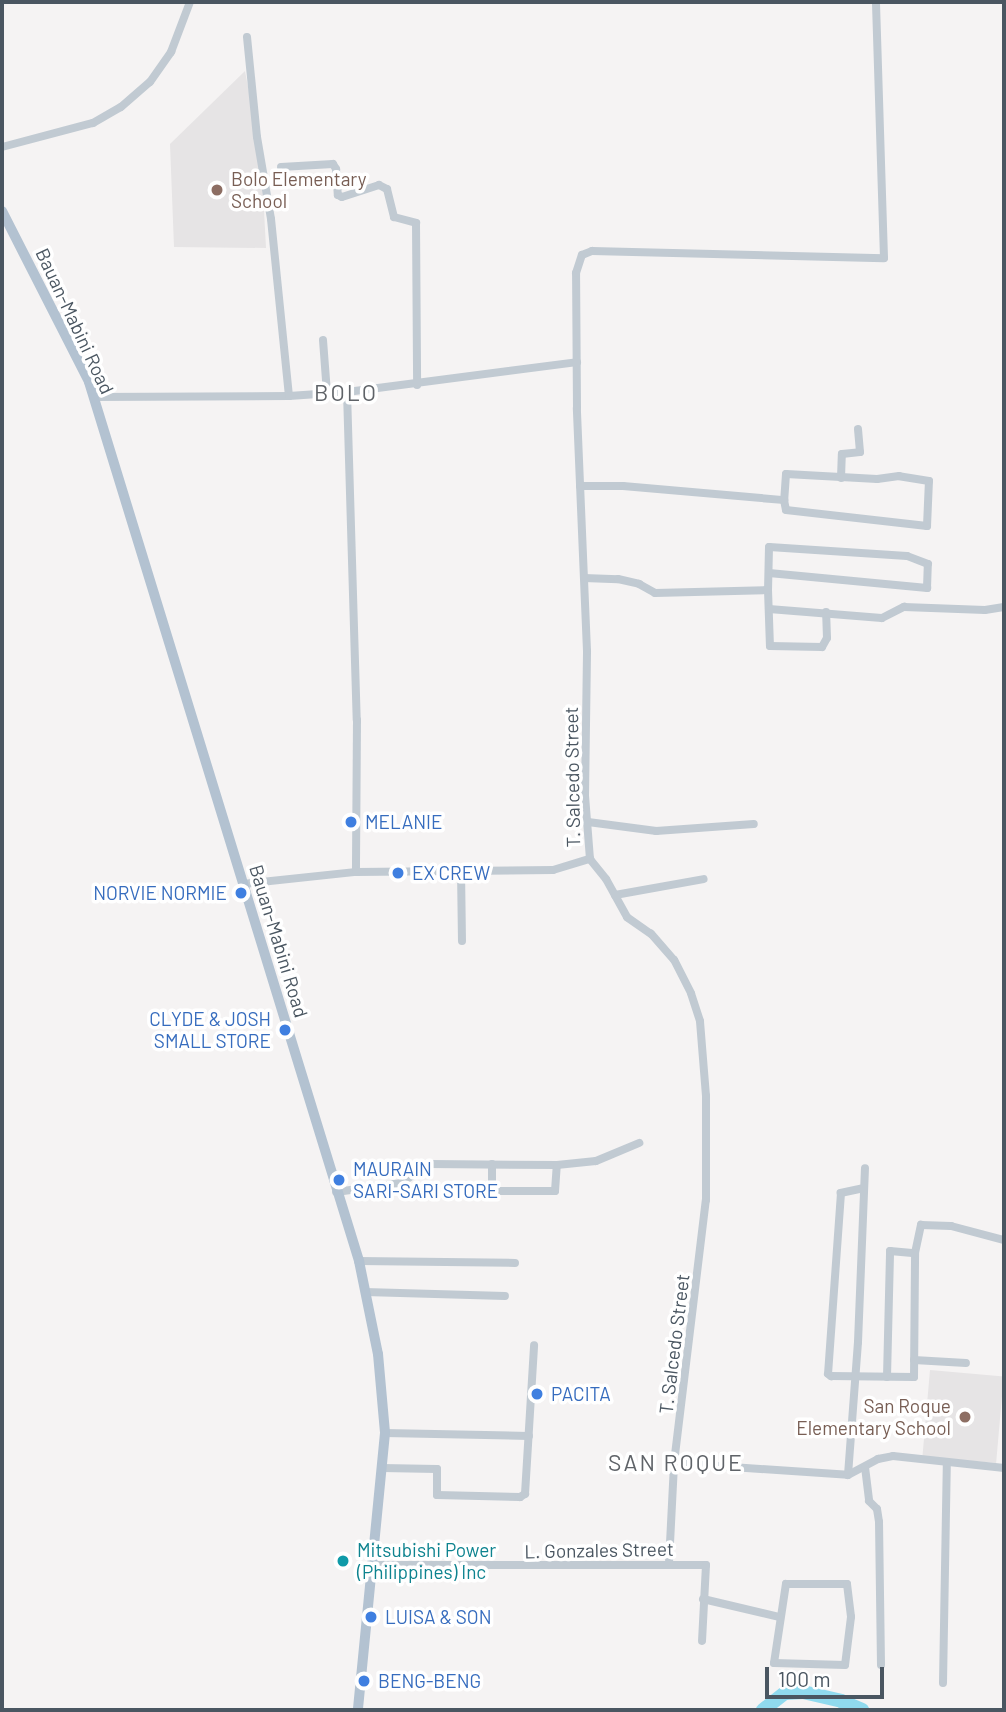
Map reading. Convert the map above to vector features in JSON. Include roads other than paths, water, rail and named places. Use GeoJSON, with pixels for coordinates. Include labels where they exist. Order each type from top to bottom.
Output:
{"type":"FeatureCollection","features":[{"type":"Feature","properties":{"kind":"main road","name":"Bauan-Mabini Road"},"geometry":{"type":"LineString","coordinates":[[2,211],[89,382],[359,1261],[378,1354],[385,1433],[358,1710]]}},
{"type":"Feature","properties":{"kind":"street"},"geometry":{"type":"LineString","coordinates":[[2,147],[93,123],[121,107],[150,82],[172,52],[191,2]]}},
{"type":"Feature","properties":{"kind":"street","name":"T. Salcedo Street"},"geometry":{"type":"LineString","coordinates":[[669,1563],[674,1463],[706,1200],[706,1096],[700,1021],[691,993],[674,960],[651,934],[627,917],[590,859],[585,796],[584,578],[579,486],[576,273],[582,255],[592,251],[884,258],[876,2]]}},
{"type":"Feature","properties":{"kind":"street"},"geometry":{"type":"LineString","coordinates":[[247,37],[257,137],[275,257],[289,396]]}},
{"type":"Feature","properties":{"kind":"street"},"geometry":{"type":"LineString","coordinates":[[281,167],[332,164],[336,169],[338,195],[342,197],[379,185],[387,189],[394,217],[416,223],[417,385]]}},
{"type":"Feature","properties":{"kind":"street"},"geometry":{"type":"LineString","coordinates":[[323,340],[327,393]]}},
{"type":"Feature","properties":{"kind":"street"},"geometry":{"type":"LineString","coordinates":[[94,397],[289,396],[348,392],[577,362]]}},
{"type":"Feature","properties":{"kind":"street"},"geometry":{"type":"LineString","coordinates":[[348,392],[357,720],[356,872]]}},
{"type":"Feature","properties":{"kind":"street"},"geometry":{"type":"LineString","coordinates":[[841,478],[842,454],[860,452],[858,429]]}},
{"type":"Feature","properties":{"kind":"street"},"geometry":{"type":"LineString","coordinates":[[786,474],[841,478],[899,476],[929,481],[927,526],[786,510],[784,500],[786,474]]}},
{"type":"Feature","properties":{"kind":"street"},"geometry":{"type":"LineString","coordinates":[[579,486],[623,486],[784,500]]}},
{"type":"Feature","properties":{"kind":"street"},"geometry":{"type":"LineString","coordinates":[[769,573],[907,588],[929,586],[928,564],[907,556],[769,547],[768,590],[770,646],[822,647],[827,638],[826,612]]}},
{"type":"Feature","properties":{"kind":"street"},"geometry":{"type":"LineString","coordinates":[[584,578],[628,581],[655,593],[768,590]]}},
{"type":"Feature","properties":{"kind":"street"},"geometry":{"type":"LineString","coordinates":[[769,609],[882,618],[904,607],[985,610],[1004,607]]}},
{"type":"Feature","properties":{"kind":"street"},"geometry":{"type":"LineString","coordinates":[[588,822],[656,831],[754,824]]}},
{"type":"Feature","properties":{"kind":"street"},"geometry":{"type":"LineString","coordinates":[[243,884],[356,872],[553,870],[590,859]]}},
{"type":"Feature","properties":{"kind":"street"},"geometry":{"type":"LineString","coordinates":[[461,870],[462,941]]}},
{"type":"Feature","properties":{"kind":"street"},"geometry":{"type":"LineString","coordinates":[[615,895],[704,879]]}},
{"type":"Feature","properties":{"kind":"street"},"geometry":{"type":"LineString","coordinates":[[336,1192],[401,1184],[430,1164],[557,1165],[596,1161],[639,1143]]}},
{"type":"Feature","properties":{"kind":"street"},"geometry":{"type":"LineString","coordinates":[[492,1164],[492,1191],[555,1191],[557,1165]]}},
{"type":"Feature","properties":{"kind":"street"},"geometry":{"type":"LineString","coordinates":[[848,1475],[865,1168]]}},
{"type":"Feature","properties":{"kind":"street"},"geometry":{"type":"LineString","coordinates":[[864,1188],[841,1193],[828,1374],[915,1377],[915,1253],[921,1225],[951,1226],[1004,1240]]}},
{"type":"Feature","properties":{"kind":"street"},"geometry":{"type":"LineString","coordinates":[[887,1377],[890,1251],[915,1253]]}},
{"type":"Feature","properties":{"kind":"street"},"geometry":{"type":"LineString","coordinates":[[359,1261],[515,1263]]}},
{"type":"Feature","properties":{"kind":"street"},"geometry":{"type":"LineString","coordinates":[[365,1292],[505,1296]]}},
{"type":"Feature","properties":{"kind":"street"},"geometry":{"type":"LineString","coordinates":[[383,1468],[437,1469],[437,1495],[520,1497],[526,1490],[534,1345]]}},
{"type":"Feature","properties":{"kind":"street"},"geometry":{"type":"LineString","coordinates":[[914,1360],[966,1363]]}},
{"type":"Feature","properties":{"kind":"street"},"geometry":{"type":"LineString","coordinates":[[385,1433],[529,1436]]}},
{"type":"Feature","properties":{"kind":"street"},"geometry":{"type":"LineString","coordinates":[[674,1463],[848,1475],[878,1459],[893,1457],[1004,1468]]}},
{"type":"Feature","properties":{"kind":"street"},"geometry":{"type":"LineString","coordinates":[[943,1683],[947,1463]]}},
{"type":"Feature","properties":{"kind":"street"},"geometry":{"type":"LineString","coordinates":[[865,1467],[869,1501],[877,1509],[879,1522],[881,1665]]}},
{"type":"Feature","properties":{"kind":"street","name":"L. Gonzales Street"},"geometry":{"type":"LineString","coordinates":[[373,1565],[706,1565],[702,1641]]}},
{"type":"Feature","properties":{"kind":"street"},"geometry":{"type":"LineString","coordinates":[[786,1584],[847,1584],[851,1617],[845,1665],[774,1663],[780,1617],[786,1584]]}},
{"type":"Feature","properties":{"kind":"street"},"geometry":{"type":"LineString","coordinates":[[703,1599],[780,1617]]}},
{"type":"Feature","properties":{"kind":"waterway"},"geometry":{"type":"LineString","coordinates":[[763,1710],[785,1693],[803,1692],[841,1701],[862,1710]]}},
{"type":"Feature","properties":{"kind":"place","name":"Bolo Elementary School"},"geometry":{"type":"Point","coordinates":[217,190]}},
{"type":"Feature","properties":{"kind":"place","name":"MELANIE"},"geometry":{"type":"Point","coordinates":[351,822]}},
{"type":"Feature","properties":{"kind":"place","name":"EX CREW"},"geometry":{"type":"Point","coordinates":[398,873]}},
{"type":"Feature","properties":{"kind":"place","name":"NORVIE NORMIE"},"geometry":{"type":"Point","coordinates":[241,893]}},
{"type":"Feature","properties":{"kind":"place","name":"CLYDE & JOSH SMALL STORE"},"geometry":{"type":"Point","coordinates":[285,1030]}},
{"type":"Feature","properties":{"kind":"place","name":"MAURAIN SARI-SARI STORE"},"geometry":{"type":"Point","coordinates":[339,1180]}},
{"type":"Feature","properties":{"kind":"place","name":"PACITA"},"geometry":{"type":"Point","coordinates":[537,1394]}},
{"type":"Feature","properties":{"kind":"place","name":"San Roque Elementary School"},"geometry":{"type":"Point","coordinates":[965,1417]}},
{"type":"Feature","properties":{"kind":"place","name":"Mitsubishi Power (Philippines) Inc"},"geometry":{"type":"Point","coordinates":[343,1561]}},
{"type":"Feature","properties":{"kind":"place","name":"LUISA & SON"},"geometry":{"type":"Point","coordinates":[371,1617]}},
{"type":"Feature","properties":{"kind":"place","name":"BENG-BENG"},"geometry":{"type":"Point","coordinates":[364,1681]}},
{"type":"Feature","properties":{"kind":"district","name":"BOLO"},"geometry":{"type":"Point","coordinates":[346,392]}},
{"type":"Feature","properties":{"kind":"district","name":"SAN ROQUE"},"geometry":{"type":"Point","coordinates":[676,1462]}}]}
